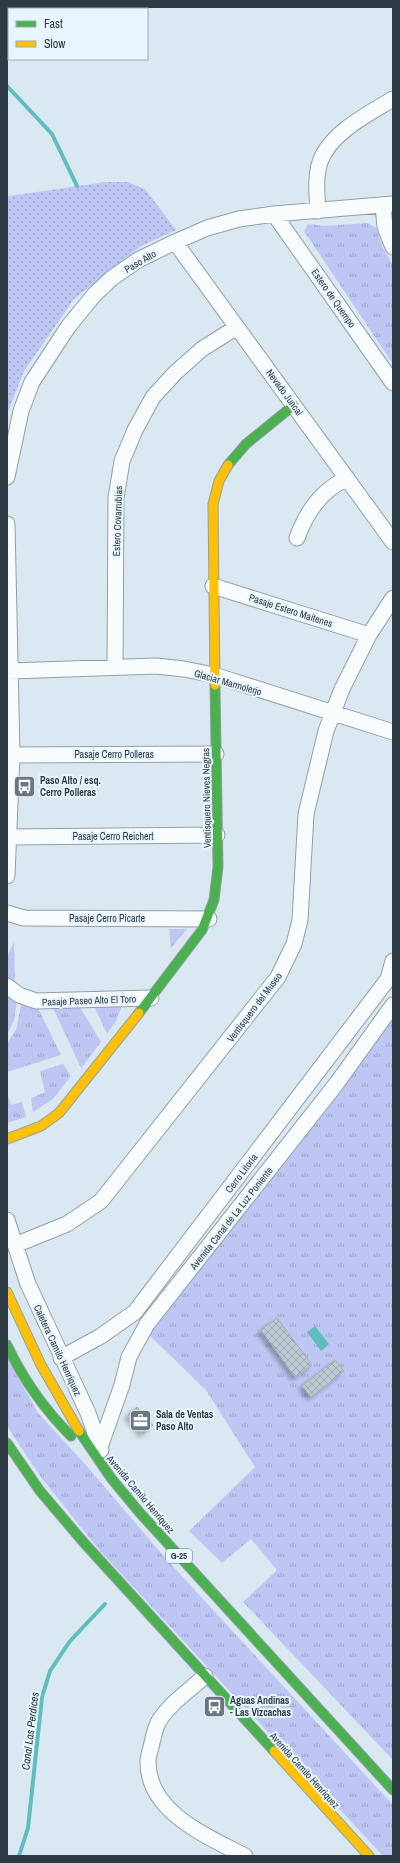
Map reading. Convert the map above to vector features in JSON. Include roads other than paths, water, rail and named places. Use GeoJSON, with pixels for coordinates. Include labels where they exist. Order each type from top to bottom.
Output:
{"type":"FeatureCollection","features":[{"type":"Feature","properties":{"kind":"main road","name":"Ventisquero Nieves Negras"},"geometry":{"type":"LineString","coordinates":[[7,1139],[38,1129],[49,1123],[59,1113],[151,998],[202,930],[209,918],[217,892],[218,835],[212,527],[214,497],[222,473],[235,453],[294,405]]}},
{"type":"Feature","properties":{"kind":"main road","name":"Avenida Camilo Henríquez"},"geometry":{"type":"LineString","coordinates":[[7,1292],[38,1360],[60,1400],[98,1451]]}},
{"type":"Feature","properties":{"kind":"main road"},"geometry":{"type":"LineString","coordinates":[[7,1345],[26,1382],[43,1406],[69,1434],[98,1451]]}},
{"type":"Feature","properties":{"kind":"main road","name":"Avenida Camilo Henríquez"},"geometry":{"type":"LineString","coordinates":[[7,1444],[40,1491],[62,1518],[369,1856]]}},
{"type":"Feature","properties":{"kind":"main road","name":"Avenida Camilo Henríquez"},"geometry":{"type":"LineString","coordinates":[[112,1479],[162,1538],[393,1790]]}},
{"type":"Feature","properties":{"kind":"street"},"geometry":{"type":"LineString","coordinates":[[318,210],[317,181],[320,161],[331,143],[355,122],[393,99]]}},
{"type":"Feature","properties":{"kind":"street"},"geometry":{"type":"LineString","coordinates":[[388,205],[385,227],[393,247]]}},
{"type":"Feature","properties":{"kind":"street","name":"Paso Alto"},"geometry":{"type":"LineString","coordinates":[[7,477],[10,457],[26,395],[32,382],[64,333],[94,295],[112,278],[138,260],[175,242],[206,228],[239,219],[274,214],[388,205]]}},
{"type":"Feature","properties":{"kind":"street","name":"Estero de Quempo"},"geometry":{"type":"LineString","coordinates":[[274,214],[393,383]]}},
{"type":"Feature","properties":{"kind":"street","name":"Nevado Juncal"},"geometry":{"type":"LineString","coordinates":[[175,242],[393,542]]}},
{"type":"Feature","properties":{"kind":"street","name":"Estero Covarrubias"},"geometry":{"type":"LineString","coordinates":[[114,667],[116,498],[122,461],[134,430],[153,397],[175,373],[202,349],[237,327]]}},
{"type":"Feature","properties":{"kind":"street"},"geometry":{"type":"LineString","coordinates":[[297,538],[302,523],[320,496],[335,484],[347,478]]}},
{"type":"Feature","properties":{"kind":"street"},"geometry":{"type":"LineString","coordinates":[[7,524],[12,755],[7,876]]}},
{"type":"Feature","properties":{"kind":"street","name":"Pasaje Estero Maitenes"},"geometry":{"type":"LineString","coordinates":[[213,586],[369,635]]}},
{"type":"Feature","properties":{"kind":"street","name":"Ventisquero del Museo"},"geometry":{"type":"LineString","coordinates":[[15,1245],[67,1224],[100,1201],[278,977],[294,944],[300,920],[306,814],[326,731],[342,689],[369,635],[393,598]]}},
{"type":"Feature","properties":{"kind":"street","name":"Glaciar Marmolerjo"},"geometry":{"type":"LineString","coordinates":[[10,671],[156,666],[184,669],[214,675],[332,714],[393,732]]}},
{"type":"Feature","properties":{"kind":"street","name":"Pasaje Cerro Polleras"},"geometry":{"type":"LineString","coordinates":[[12,755],[216,754]]}},
{"type":"Feature","properties":{"kind":"street","name":"Pasaje Cerro Reichert"},"geometry":{"type":"LineString","coordinates":[[9,837],[218,835]]}},
{"type":"Feature","properties":{"kind":"street","name":"Pasaje Cerro Picarte"},"geometry":{"type":"LineString","coordinates":[[7,913],[24,918],[209,918]]}},
{"type":"Feature","properties":{"kind":"street","name":"Cerro Litoria"},"geometry":{"type":"LineString","coordinates":[[61,1358],[101,1336],[135,1312],[388,979],[393,961]]}},
{"type":"Feature","properties":{"kind":"street","name":"Pasaje Paseo Alto El Toro"},"geometry":{"type":"LineString","coordinates":[[7,986],[19,995],[36,1001],[151,998]]}},
{"type":"Feature","properties":{"kind":"street","name":"Avenida Canal de La Luz Poniente"},"geometry":{"type":"LineString","coordinates":[[98,1451],[122,1385],[129,1357],[147,1324],[337,1083],[393,1005]]}},
{"type":"Feature","properties":{"kind":"street","name":"Caletera Camilo Henríquez"},"geometry":{"type":"LineString","coordinates":[[7,1220],[28,1284],[61,1358],[88,1413],[98,1451],[112,1479]]}},
{"type":"Feature","properties":{"kind":"street"},"geometry":{"type":"LineString","coordinates":[[205,1676],[159,1721],[148,1761],[153,1787],[163,1804],[180,1819],[199,1832],[245,1856]]}},
{"type":"Feature","properties":{"kind":"waterway"},"geometry":{"type":"LineString","coordinates":[[7,86],[52,134],[77,186]]}},
{"type":"Feature","properties":{"kind":"waterway","name":"Canal Las Perdices"},"geometry":{"type":"LineString","coordinates":[[19,1856],[28,1828],[42,1697],[50,1671],[70,1641],[105,1604]]}},
{"type":"Feature","properties":{"kind":"place","name":"Paso Alto / esq. Cerro Polleras"},"geometry":{"type":"Point","coordinates":[25,786]}},
{"type":"Feature","properties":{"kind":"place","name":"Sala de Ventas Paso Alto"},"geometry":{"type":"Point","coordinates":[140,1420]}},
{"type":"Feature","properties":{"kind":"place","name":"Aguas Andinas - Las Vizcachas"},"geometry":{"type":"Point","coordinates":[214,1706]}}]}
